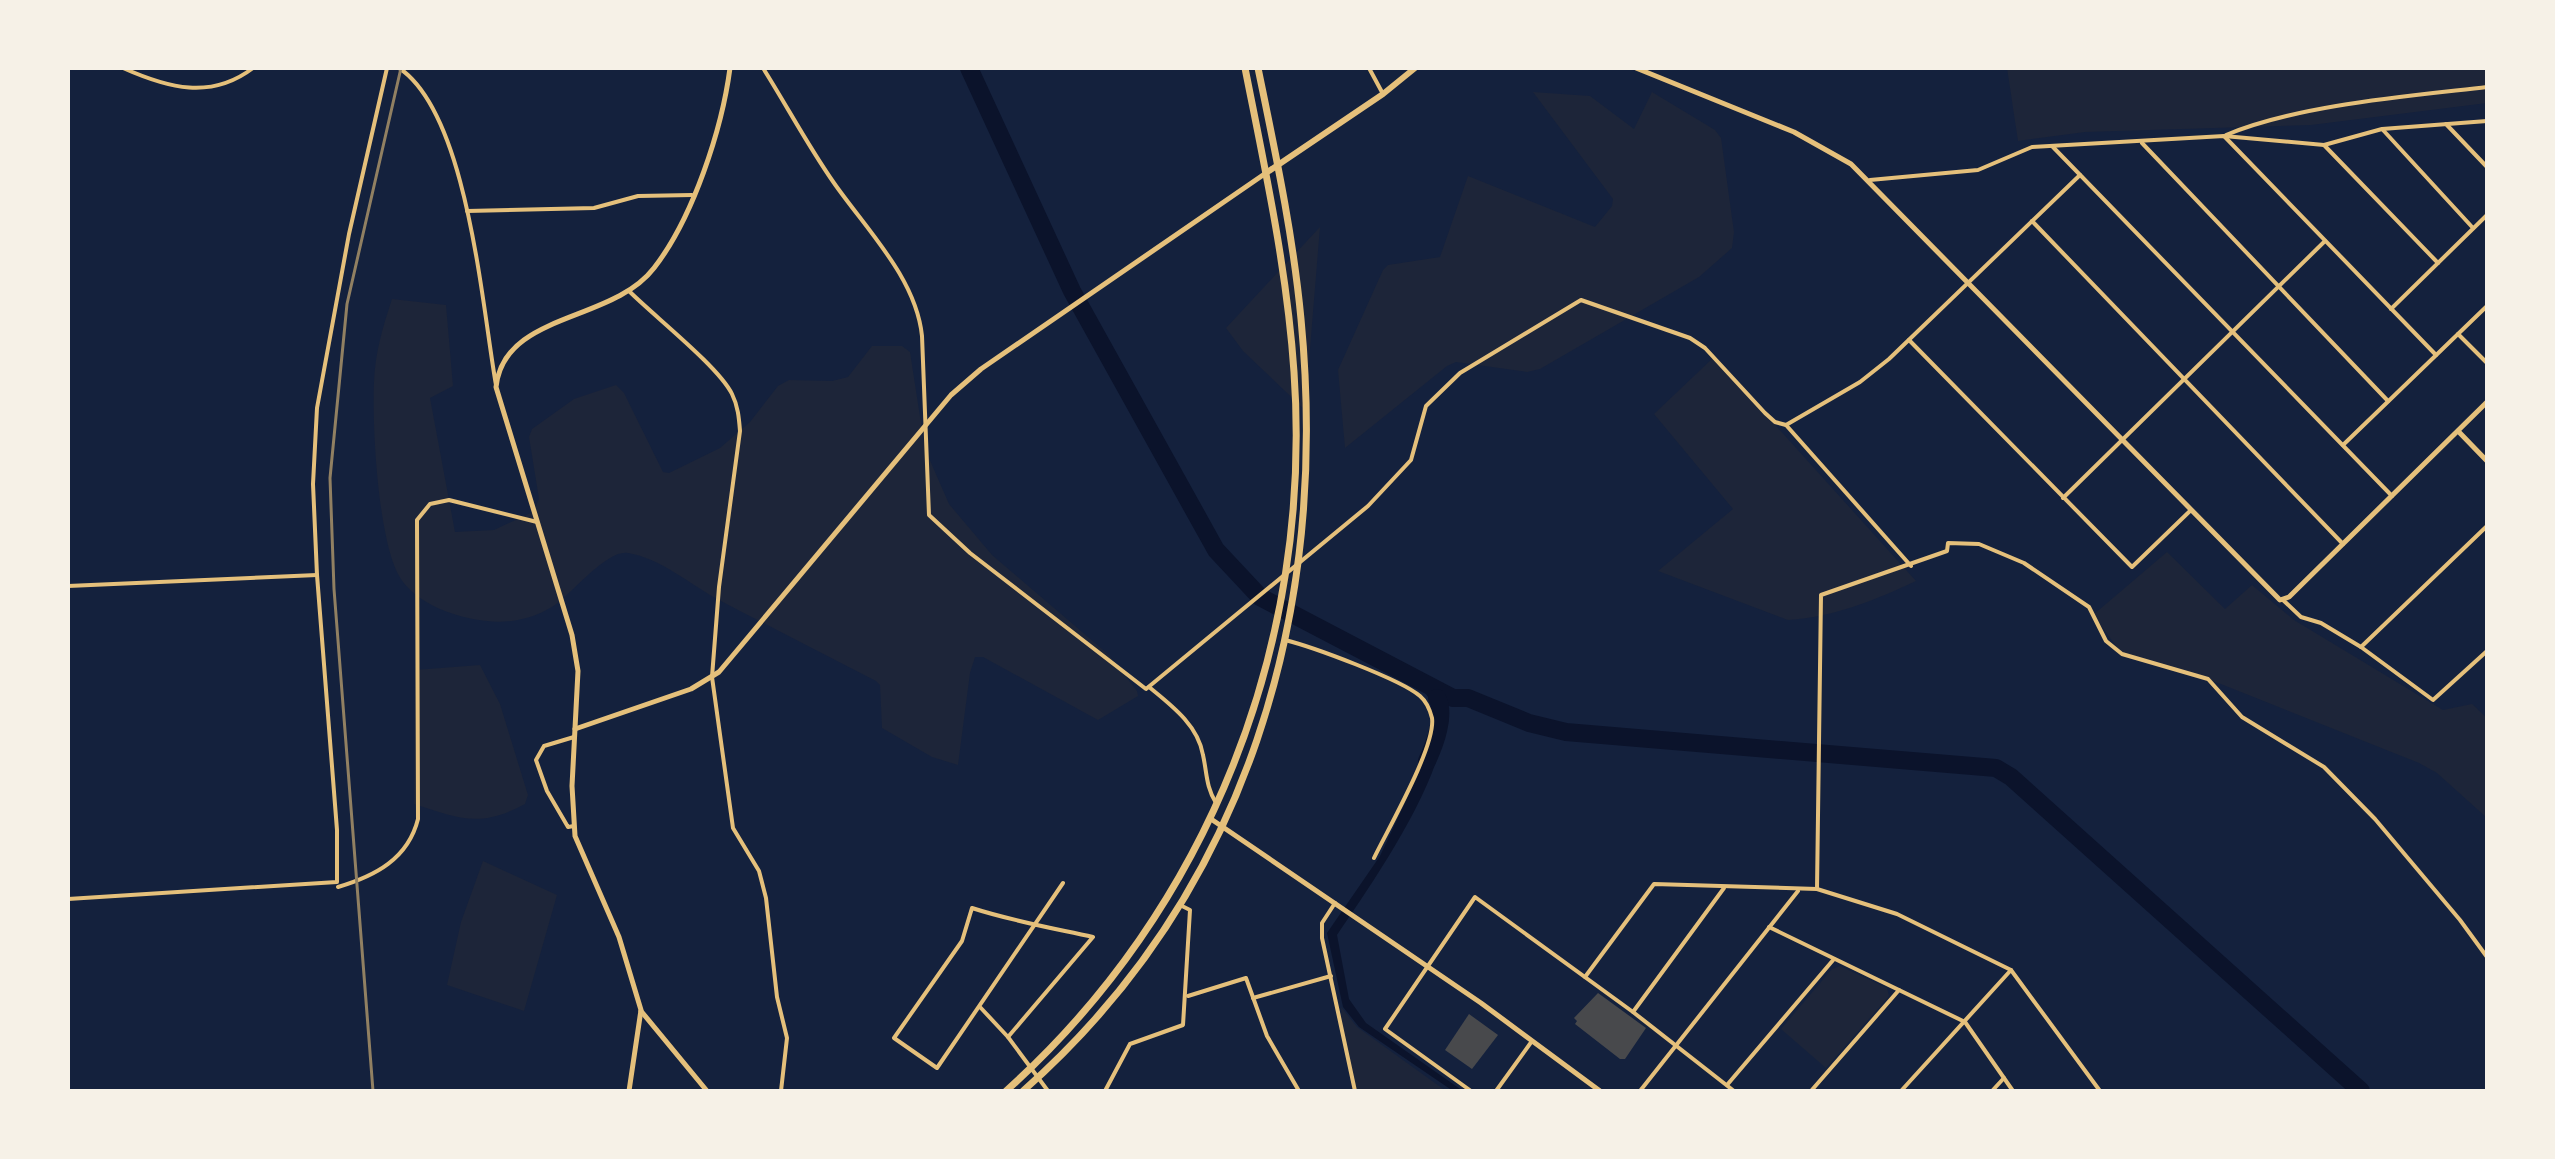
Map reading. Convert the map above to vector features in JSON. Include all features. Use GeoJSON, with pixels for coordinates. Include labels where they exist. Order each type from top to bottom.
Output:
{"type":"FeatureCollection","features":[{"type":"Feature","properties":{"kind":"highway"},"geometry":{"type":"LineString","coordinates":[[1006,1091],[1033,1067],[1127,960],[1191,859],[1217,805],[1256,707],[1277,628],[1296,471],[1294,372],[1283,278],[1245,68]]}},
{"type":"Feature","properties":{"kind":"highway"},"geometry":{"type":"LineString","coordinates":[[1023,1091],[1110,1000],[1180,905],[1223,826],[1258,738],[1286,636],[1301,561],[1307,472],[1305,369],[1296,274],[1258,68]]}},
{"type":"Feature","properties":{"kind":"main road"},"geometry":{"type":"LineString","coordinates":[[1266,173],[1383,94],[1415,68]]}},
{"type":"Feature","properties":{"kind":"street"},"geometry":{"type":"LineString","coordinates":[[123,68],[180,90],[213,87],[240,78],[253,68]]}},
{"type":"Feature","properties":{"kind":"street"},"geometry":{"type":"LineString","coordinates":[[68,899],[337,882],[337,830],[313,484],[317,408],[349,234],[387,68]]}},
{"type":"Feature","properties":{"kind":"street"},"geometry":{"type":"LineString","coordinates":[[399,68],[412,78],[442,129],[467,211],[496,387],[572,635],[578,671],[574,737],[575,836],[619,937],[641,1010],[707,1091]]}},
{"type":"Feature","properties":{"kind":"street"},"geometry":{"type":"LineString","coordinates":[[496,387],[498,369],[521,338],[604,305],[629,291],[654,269],[676,231],[714,147],[725,108],[730,68]]}},
{"type":"Feature","properties":{"kind":"street"},"geometry":{"type":"LineString","coordinates":[[763,68],[833,181],[908,290],[921,325],[929,515],[970,553],[1146,689],[1368,506],[1411,460],[1426,406],[1460,373],[1581,300],[1690,338],[1705,348],[1775,422],[1786,425],[1911,566]]}},
{"type":"Feature","properties":{"kind":"street"},"geometry":{"type":"LineString","coordinates":[[1369,68],[1383,94]]}},
{"type":"Feature","properties":{"kind":"street"},"geometry":{"type":"LineString","coordinates":[[1636,68],[1813,141],[1870,180],[2124,438],[2276,598],[2283,600],[2301,617],[2321,623],[2361,647],[2433,700],[2438,699],[2487,651]]}},
{"type":"Feature","properties":{"kind":"street"},"geometry":{"type":"LineString","coordinates":[[2224,136],[2250,124],[2400,97],[2487,87]]}},
{"type":"Feature","properties":{"kind":"street"},"geometry":{"type":"LineString","coordinates":[[1870,180],[1978,170],[2032,147],[2224,136],[2324,145],[2382,129],[2487,121]]}},
{"type":"Feature","properties":{"kind":"street"},"geometry":{"type":"LineString","coordinates":[[2446,124],[2487,167]]}},
{"type":"Feature","properties":{"kind":"street"},"geometry":{"type":"LineString","coordinates":[[2382,129],[2473,228]]}},
{"type":"Feature","properties":{"kind":"street"},"geometry":{"type":"LineString","coordinates":[[2224,136],[2436,355]]}},
{"type":"Feature","properties":{"kind":"street"},"geometry":{"type":"LineString","coordinates":[[2142,143],[2388,401]]}},
{"type":"Feature","properties":{"kind":"street"},"geometry":{"type":"LineString","coordinates":[[2324,145],[2438,263]]}},
{"type":"Feature","properties":{"kind":"street"},"geometry":{"type":"LineString","coordinates":[[2052,146],[2392,496]]}},
{"type":"Feature","properties":{"kind":"street"},"geometry":{"type":"LineString","coordinates":[[575,729],[691,689],[712,677],[758,630],[926,423],[981,369],[1266,173]]}},
{"type":"Feature","properties":{"kind":"street"},"geometry":{"type":"LineString","coordinates":[[1786,425],[1860,382],[1909,340],[2080,175]]}},
{"type":"Feature","properties":{"kind":"street"},"geometry":{"type":"LineString","coordinates":[[467,211],[594,208],[638,196],[692,195]]}},
{"type":"Feature","properties":{"kind":"street"},"geometry":{"type":"LineString","coordinates":[[2391,309],[2487,215]]}},
{"type":"Feature","properties":{"kind":"street"},"geometry":{"type":"LineString","coordinates":[[2032,221],[2343,544]]}},
{"type":"Feature","properties":{"kind":"street"},"geometry":{"type":"LineString","coordinates":[[2063,498],[2325,241]]}},
{"type":"Feature","properties":{"kind":"street"},"geometry":{"type":"LineString","coordinates":[[629,291],[711,368],[731,392],[739,414],[712,677],[720,759],[733,828],[759,871],[766,898],[777,997],[787,1038],[781,1091]]}},
{"type":"Feature","properties":{"kind":"street"},"geometry":{"type":"LineString","coordinates":[[2343,445],[2487,306]]}},
{"type":"Feature","properties":{"kind":"street"},"geometry":{"type":"LineString","coordinates":[[2458,334],[2487,363]]}},
{"type":"Feature","properties":{"kind":"street"},"geometry":{"type":"LineString","coordinates":[[1909,340],[2132,567],[2191,510]]}},
{"type":"Feature","properties":{"kind":"street"},"geometry":{"type":"LineString","coordinates":[[2283,600],[2487,402]]}},
{"type":"Feature","properties":{"kind":"street"},"geometry":{"type":"LineString","coordinates":[[2458,431],[2487,461]]}},
{"type":"Feature","properties":{"kind":"street"},"geometry":{"type":"LineString","coordinates":[[338,887],[376,873],[395,859],[414,836],[418,819],[417,520],[430,504],[449,500],[537,522]]}},
{"type":"Feature","properties":{"kind":"street"},"geometry":{"type":"LineString","coordinates":[[2361,647],[2487,526]]}},
{"type":"Feature","properties":{"kind":"street"},"geometry":{"type":"LineString","coordinates":[[1817,889],[1821,595],[1911,566],[1947,551],[1948,543],[1979,544],[2000,550],[2089,607],[2106,641],[2122,654],[2208,679],[2242,717],[2324,767],[2384,831],[2460,920],[2487,957]]}},
{"type":"Feature","properties":{"kind":"street"},"geometry":{"type":"LineString","coordinates":[[68,586],[317,575]]}},
{"type":"Feature","properties":{"kind":"street"},"geometry":{"type":"LineString","coordinates":[[1286,636],[1402,687],[1420,696],[1429,707],[1431,731],[1425,752],[1374,858]]}},
{"type":"Feature","properties":{"kind":"street"},"geometry":{"type":"LineString","coordinates":[[1149,687],[1177,710],[1192,729],[1203,752],[1209,792],[1217,805]]}},
{"type":"Feature","properties":{"kind":"street"},"geometry":{"type":"LineString","coordinates":[[574,737],[544,746],[536,760],[547,791],[568,827],[574,826]]}},
{"type":"Feature","properties":{"kind":"street"},"geometry":{"type":"LineString","coordinates":[[1211,819],[1427,966],[1600,1091]]}},
{"type":"Feature","properties":{"kind":"street"},"geometry":{"type":"LineString","coordinates":[[1008,1037],[1093,937],[1037,925],[972,908],[962,941],[894,1038],[937,1068],[1037,925],[1063,883]]}},
{"type":"Feature","properties":{"kind":"street"},"geometry":{"type":"LineString","coordinates":[[1585,977],[1654,884],[1798,891],[1817,889],[1885,909],[2011,970],[2100,1091]]}},
{"type":"Feature","properties":{"kind":"street"},"geometry":{"type":"LineString","coordinates":[[1633,1012],[1724,888]]}},
{"type":"Feature","properties":{"kind":"street"},"geometry":{"type":"LineString","coordinates":[[1640,1091],[1798,891]]}},
{"type":"Feature","properties":{"kind":"street"},"geometry":{"type":"LineString","coordinates":[[1471,1091],[1385,1029],[1475,897],[1633,1012],[1734,1091]]}},
{"type":"Feature","properties":{"kind":"street"},"geometry":{"type":"LineString","coordinates":[[1337,904],[1322,923],[1355,1091]]}},
{"type":"Feature","properties":{"kind":"street"},"geometry":{"type":"LineString","coordinates":[[1105,1091],[1130,1044],[1183,1025],[1188,996],[1190,910],[1180,905]]}},
{"type":"Feature","properties":{"kind":"street"},"geometry":{"type":"LineString","coordinates":[[1769,927],[1965,1022],[2013,1091]]}},
{"type":"Feature","properties":{"kind":"street"},"geometry":{"type":"LineString","coordinates":[[1727,1085],[1834,959]]}},
{"type":"Feature","properties":{"kind":"street"},"geometry":{"type":"LineString","coordinates":[[1901,1091],[2011,970]]}},
{"type":"Feature","properties":{"kind":"street"},"geometry":{"type":"LineString","coordinates":[[1253,998],[1331,976]]}},
{"type":"Feature","properties":{"kind":"street"},"geometry":{"type":"LineString","coordinates":[[1188,996],[1246,978],[1267,1036],[1299,1091]]}},
{"type":"Feature","properties":{"kind":"street"},"geometry":{"type":"LineString","coordinates":[[1811,1091],[1899,990]]}},
{"type":"Feature","properties":{"kind":"street"},"geometry":{"type":"LineString","coordinates":[[980,1007],[1033,1067],[1048,1091]]}},
{"type":"Feature","properties":{"kind":"street"},"geometry":{"type":"LineString","coordinates":[[629,1091],[641,1010]]}},
{"type":"Feature","properties":{"kind":"street"},"geometry":{"type":"LineString","coordinates":[[1496,1091],[1532,1040]]}},
{"type":"Feature","properties":{"kind":"street"},"geometry":{"type":"LineString","coordinates":[[1992,1091],[2004,1078]]}},
{"type":"Feature","properties":{"kind":"shaded area"},"geometry":{"type":"Polygon","coordinates":[[[2007,68],[2487,68],[2487,103],[2311,125],[2085,132],[2018,141],[2007,68]]]}},
{"type":"Feature","properties":{"kind":"shaded area"},"geometry":{"type":"Polygon","coordinates":[[[1533,92],[1590,96],[1634,129],[1652,92],[1715,130],[1721,138],[1734,232],[1732,248],[1699,277],[1540,369],[1527,372],[1456,362],[1447,366],[1345,448],[1338,370],[1383,270],[1388,265],[1440,257],[1468,176],[1595,227],[1612,206],[1613,199],[1533,92]]]}},
{"type":"Feature","properties":{"kind":"shaded area"},"geometry":{"type":"Polygon","coordinates":[[[1320,227],[1305,410],[1243,351],[1226,328],[1320,227]]]}},
{"type":"Feature","properties":{"kind":"shaded area"},"geometry":{"type":"Polygon","coordinates":[[[392,299],[446,305],[453,386],[430,398],[455,532],[494,530],[533,512],[539,499],[529,437],[532,429],[574,399],[616,385],[624,393],[663,472],[669,473],[720,448],[750,422],[778,386],[789,380],[832,381],[848,377],[872,346],[902,346],[910,352],[925,449],[949,504],[992,555],[1109,655],[1138,696],[1098,720],[983,657],[975,657],[970,673],[958,765],[932,757],[882,728],[880,685],[876,681],[640,556],[620,553],[611,557],[556,604],[527,618],[506,621],[471,619],[435,607],[407,587],[398,574],[391,557],[381,508],[375,452],[374,382],[380,340],[392,299]]]}},
{"type":"Feature","properties":{"kind":"shaded area"},"geometry":{"type":"Polygon","coordinates":[[[1714,357],[1916,581],[1838,611],[1788,620],[1658,571],[1733,509],[1654,414],[1714,357]]]}},
{"type":"Feature","properties":{"kind":"shaded area"},"geometry":{"type":"Polygon","coordinates":[[[2167,552],[2225,609],[2252,585],[2294,620],[2443,710],[2472,704],[2487,718],[2487,818],[2437,773],[2419,763],[2221,684],[2122,654],[2093,615],[2167,552]]]}},
{"type":"Feature","properties":{"kind":"shaded area"},"geometry":{"type":"Polygon","coordinates":[[[480,665],[500,704],[528,795],[525,804],[509,812],[470,819],[414,804],[415,670],[480,665]]]}},
{"type":"Feature","properties":{"kind":"shaded area"},"geometry":{"type":"Polygon","coordinates":[[[1424,691],[1444,700],[1445,726],[1438,756],[1409,821],[1337,935],[1349,999],[1366,1023],[1463,1091],[1453,1091],[1359,1027],[1343,1007],[1327,933],[1380,856],[1438,732],[1436,709],[1424,691]]]}},
{"type":"Feature","properties":{"kind":"shaded area"},"geometry":{"type":"Polygon","coordinates":[[[483,861],[557,895],[524,1011],[447,985],[461,922],[483,861]]]}},
{"type":"Feature","properties":{"kind":"shaded area"},"geometry":{"type":"Polygon","coordinates":[[[1840,966],[1887,988],[1889,996],[1826,1068],[1781,1029],[1832,969],[1840,966]]]}},
{"type":"Feature","properties":{"kind":"shaded area"},"geometry":{"type":"Polygon","coordinates":[[[1341,1007],[1357,1027],[1446,1091],[1354,1091],[1342,1034],[1341,1007]]]}},
{"type":"Feature","properties":{"kind":"building"},"geometry":{"type":"Polygon","coordinates":[[[1598,993],[1646,1028],[1625,1059],[1620,1059],[1575,1024],[1577,1021],[1574,1018],[1598,993]]]}},
{"type":"Feature","properties":{"kind":"building"},"geometry":{"type":"Polygon","coordinates":[[[1469,1014],[1498,1035],[1472,1069],[1445,1050],[1469,1014]]]}},
{"type":"Feature","properties":{"kind":"waterway"},"geometry":{"type":"LineString","coordinates":[[969,68],[1072,291],[1216,550],[1260,597],[1453,698],[1468,698],[1529,723],[1566,732],[1996,768],[2011,777],[2361,1091]]}},
{"type":"Feature","properties":{"kind":"waterway"},"geometry":{"type":"LineString","coordinates":[[1427,761],[1440,720],[1437,698]]}},
{"type":"Feature","properties":{"kind":"railway"},"geometry":{"type":"LineString","coordinates":[[373,1091],[334,589],[330,478],[347,304],[401,68]]}}]}
